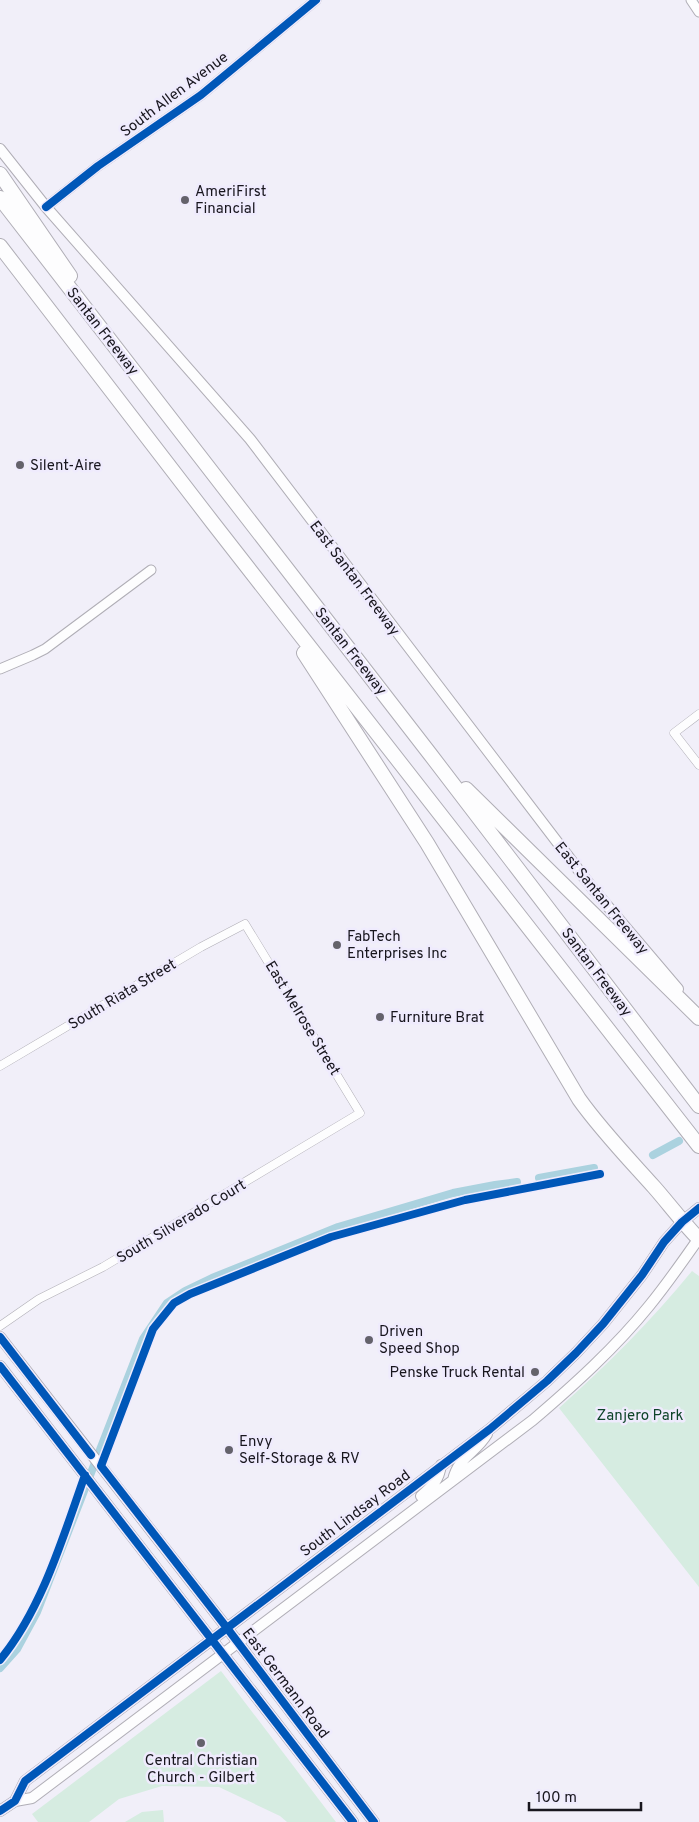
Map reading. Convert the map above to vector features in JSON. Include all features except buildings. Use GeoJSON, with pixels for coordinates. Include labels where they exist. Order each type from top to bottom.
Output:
{"type":"FeatureCollection","features":[{"type":"Feature","properties":{"kind":"highway"},"geometry":{"type":"LineString","coordinates":[[0,174],[64,265],[92,316]]}},
{"type":"Feature","properties":{"kind":"highway","name":"Santan Freeway"},"geometry":{"type":"LineString","coordinates":[[0,198],[430,754],[699,1106]]}},
{"type":"Feature","properties":{"kind":"highway","name":"Santan Freeway"},"geometry":{"type":"LineString","coordinates":[[0,246],[213,523],[699,1146]]}},
{"type":"Feature","properties":{"kind":"highway"},"geometry":{"type":"LineString","coordinates":[[0,259],[46,316],[80,350]]}},
{"type":"Feature","properties":{"kind":"highway"},"geometry":{"type":"LineString","coordinates":[[213,523],[288,628],[400,799],[579,1099],[592,1117],[664,1198],[682,1222],[699,1239]]}},
{"type":"Feature","properties":{"kind":"highway"},"geometry":{"type":"LineString","coordinates":[[430,754],[699,1017]]}},
{"type":"Feature","properties":{"kind":"main road","name":"East Santan Freeway"},"geometry":{"type":"LineString","coordinates":[[0,149],[46,207],[250,439],[581,874],[699,1017]]}},
{"type":"Feature","properties":{"kind":"main road","name":"South Lindsay Road"},"geometry":{"type":"LineString","coordinates":[[0,1812],[14,1801],[25,1781],[490,1429],[547,1381],[590,1339],[642,1275],[664,1242],[682,1222],[699,1208]]}},
{"type":"Feature","properties":{"kind":"main road","name":"South Lindsay Road"},"geometry":{"type":"LineString","coordinates":[[14,1801],[32,1798],[533,1420],[580,1378],[648,1306],[699,1239]]}},
{"type":"Feature","properties":{"kind":"main road","name":"East Germann Road"},"geometry":{"type":"LineString","coordinates":[[0,1337],[227,1628],[374,1822]]}},
{"type":"Feature","properties":{"kind":"main road","name":"East Germann Road"},"geometry":{"type":"LineString","coordinates":[[0,1366],[353,1822]]}},
{"type":"Feature","properties":{"kind":"main road"},"geometry":{"type":"LineString","coordinates":[[453,1480],[458,1465],[481,1444],[490,1429]]}},
{"type":"Feature","properties":{"kind":"main road"},"geometry":{"type":"LineString","coordinates":[[397,1522],[410,1504],[435,1483],[439,1476],[441,1465]]}},
{"type":"Feature","properties":{"kind":"street","name":"South Allen Avenue"},"geometry":{"type":"LineString","coordinates":[[46,207],[98,166],[210,88],[316,0]]}},
{"type":"Feature","properties":{"kind":"street"},"geometry":{"type":"LineString","coordinates":[[691,0],[699,12]]}},
{"type":"Feature","properties":{"kind":"street"},"geometry":{"type":"LineString","coordinates":[[0,669],[33,656],[45,649],[151,570]]}},
{"type":"Feature","properties":{"kind":"street"},"geometry":{"type":"LineString","coordinates":[[699,714],[674,733],[699,765]]}},
{"type":"Feature","properties":{"kind":"street","name":"South Riata Street"},"geometry":{"type":"LineString","coordinates":[[0,1066],[201,947],[245,924]]}},
{"type":"Feature","properties":{"kind":"street","name":"East Melrose Street"},"geometry":{"type":"LineString","coordinates":[[245,924],[360,1113]]}},
{"type":"Feature","properties":{"kind":"street","name":"South Silverado Court"},"geometry":{"type":"LineString","coordinates":[[0,1326],[40,1299],[103,1267],[360,1113]]}},
{"type":"Feature","properties":{"kind":"green space","name":"Zanjero Park"},"geometry":{"type":"Polygon","coordinates":[[[692,1271],[699,1276],[699,1587],[559,1408],[628,1342],[692,1271]]]}},
{"type":"Feature","properties":{"kind":"green space","name":"Central Christian Church - Gilbert"},"geometry":{"type":"Polygon","coordinates":[[[221,1671],[336,1822],[287,1822],[280,1816],[219,1787],[162,1786],[119,1799],[89,1822],[38,1822],[32,1814],[221,1671]]]}},
{"type":"Feature","properties":{"kind":"green space"},"geometry":{"type":"Polygon","coordinates":[[[163,1810],[164,1822],[125,1822],[142,1812],[163,1810]]]}},
{"type":"Feature","properties":{"kind":"waterway"},"geometry":{"type":"LineString","coordinates":[[653,1155],[679,1141]]}},
{"type":"Feature","properties":{"kind":"waterway"},"geometry":{"type":"LineString","coordinates":[[539,1178],[594,1168]]}},
{"type":"Feature","properties":{"kind":"waterway"},"geometry":{"type":"LineString","coordinates":[[0,1668],[17,1649],[37,1612],[143,1339],[167,1303],[185,1291],[212,1278],[338,1227],[453,1193],[517,1182]]}},
{"type":"Feature","properties":{"kind":"cycle path"},"geometry":{"type":"LineString","coordinates":[[46,207],[98,166],[201,95],[316,0]]}},
{"type":"Feature","properties":{"kind":"cycle path"},"geometry":{"type":"LineString","coordinates":[[374,1822],[101,1466],[153,1329],[174,1303],[190,1294],[331,1237],[465,1200],[600,1174]]}},
{"type":"Feature","properties":{"kind":"cycle path"},"geometry":{"type":"LineString","coordinates":[[0,1811],[15,1801],[25,1781],[490,1429],[547,1381],[603,1324],[642,1275],[664,1242],[682,1222],[699,1208]]}},
{"type":"Feature","properties":{"kind":"cycle path"},"geometry":{"type":"LineString","coordinates":[[0,1337],[91,1455]]}},
{"type":"Feature","properties":{"kind":"cycle path"},"geometry":{"type":"LineString","coordinates":[[0,1366],[353,1822]]}},
{"type":"Feature","properties":{"kind":"cycle path"},"geometry":{"type":"LineString","coordinates":[[0,1660],[15,1640],[40,1595],[60,1547],[85,1475]]}},
{"type":"Feature","properties":{"kind":"place","name":"AmeriFirst Financial"},"geometry":{"type":"Point","coordinates":[185,200]}},
{"type":"Feature","properties":{"kind":"place","name":"Silent-Aire"},"geometry":{"type":"Point","coordinates":[20,465]}},
{"type":"Feature","properties":{"kind":"place","name":"FabTech Enterprises Inc"},"geometry":{"type":"Point","coordinates":[337,945]}},
{"type":"Feature","properties":{"kind":"place","name":"Furniture Brat"},"geometry":{"type":"Point","coordinates":[380,1017]}},
{"type":"Feature","properties":{"kind":"place","name":"Driven Speed Shop"},"geometry":{"type":"Point","coordinates":[369,1340]}},
{"type":"Feature","properties":{"kind":"place","name":"Penske Truck Rental"},"geometry":{"type":"Point","coordinates":[535,1372]}},
{"type":"Feature","properties":{"kind":"place","name":"Envy Self-Storage & RV"},"geometry":{"type":"Point","coordinates":[229,1450]}},
{"type":"Feature","properties":{"kind":"place","name":"Central Christian Church - Gilbert"},"geometry":{"type":"Point","coordinates":[201,1743]}}]}
